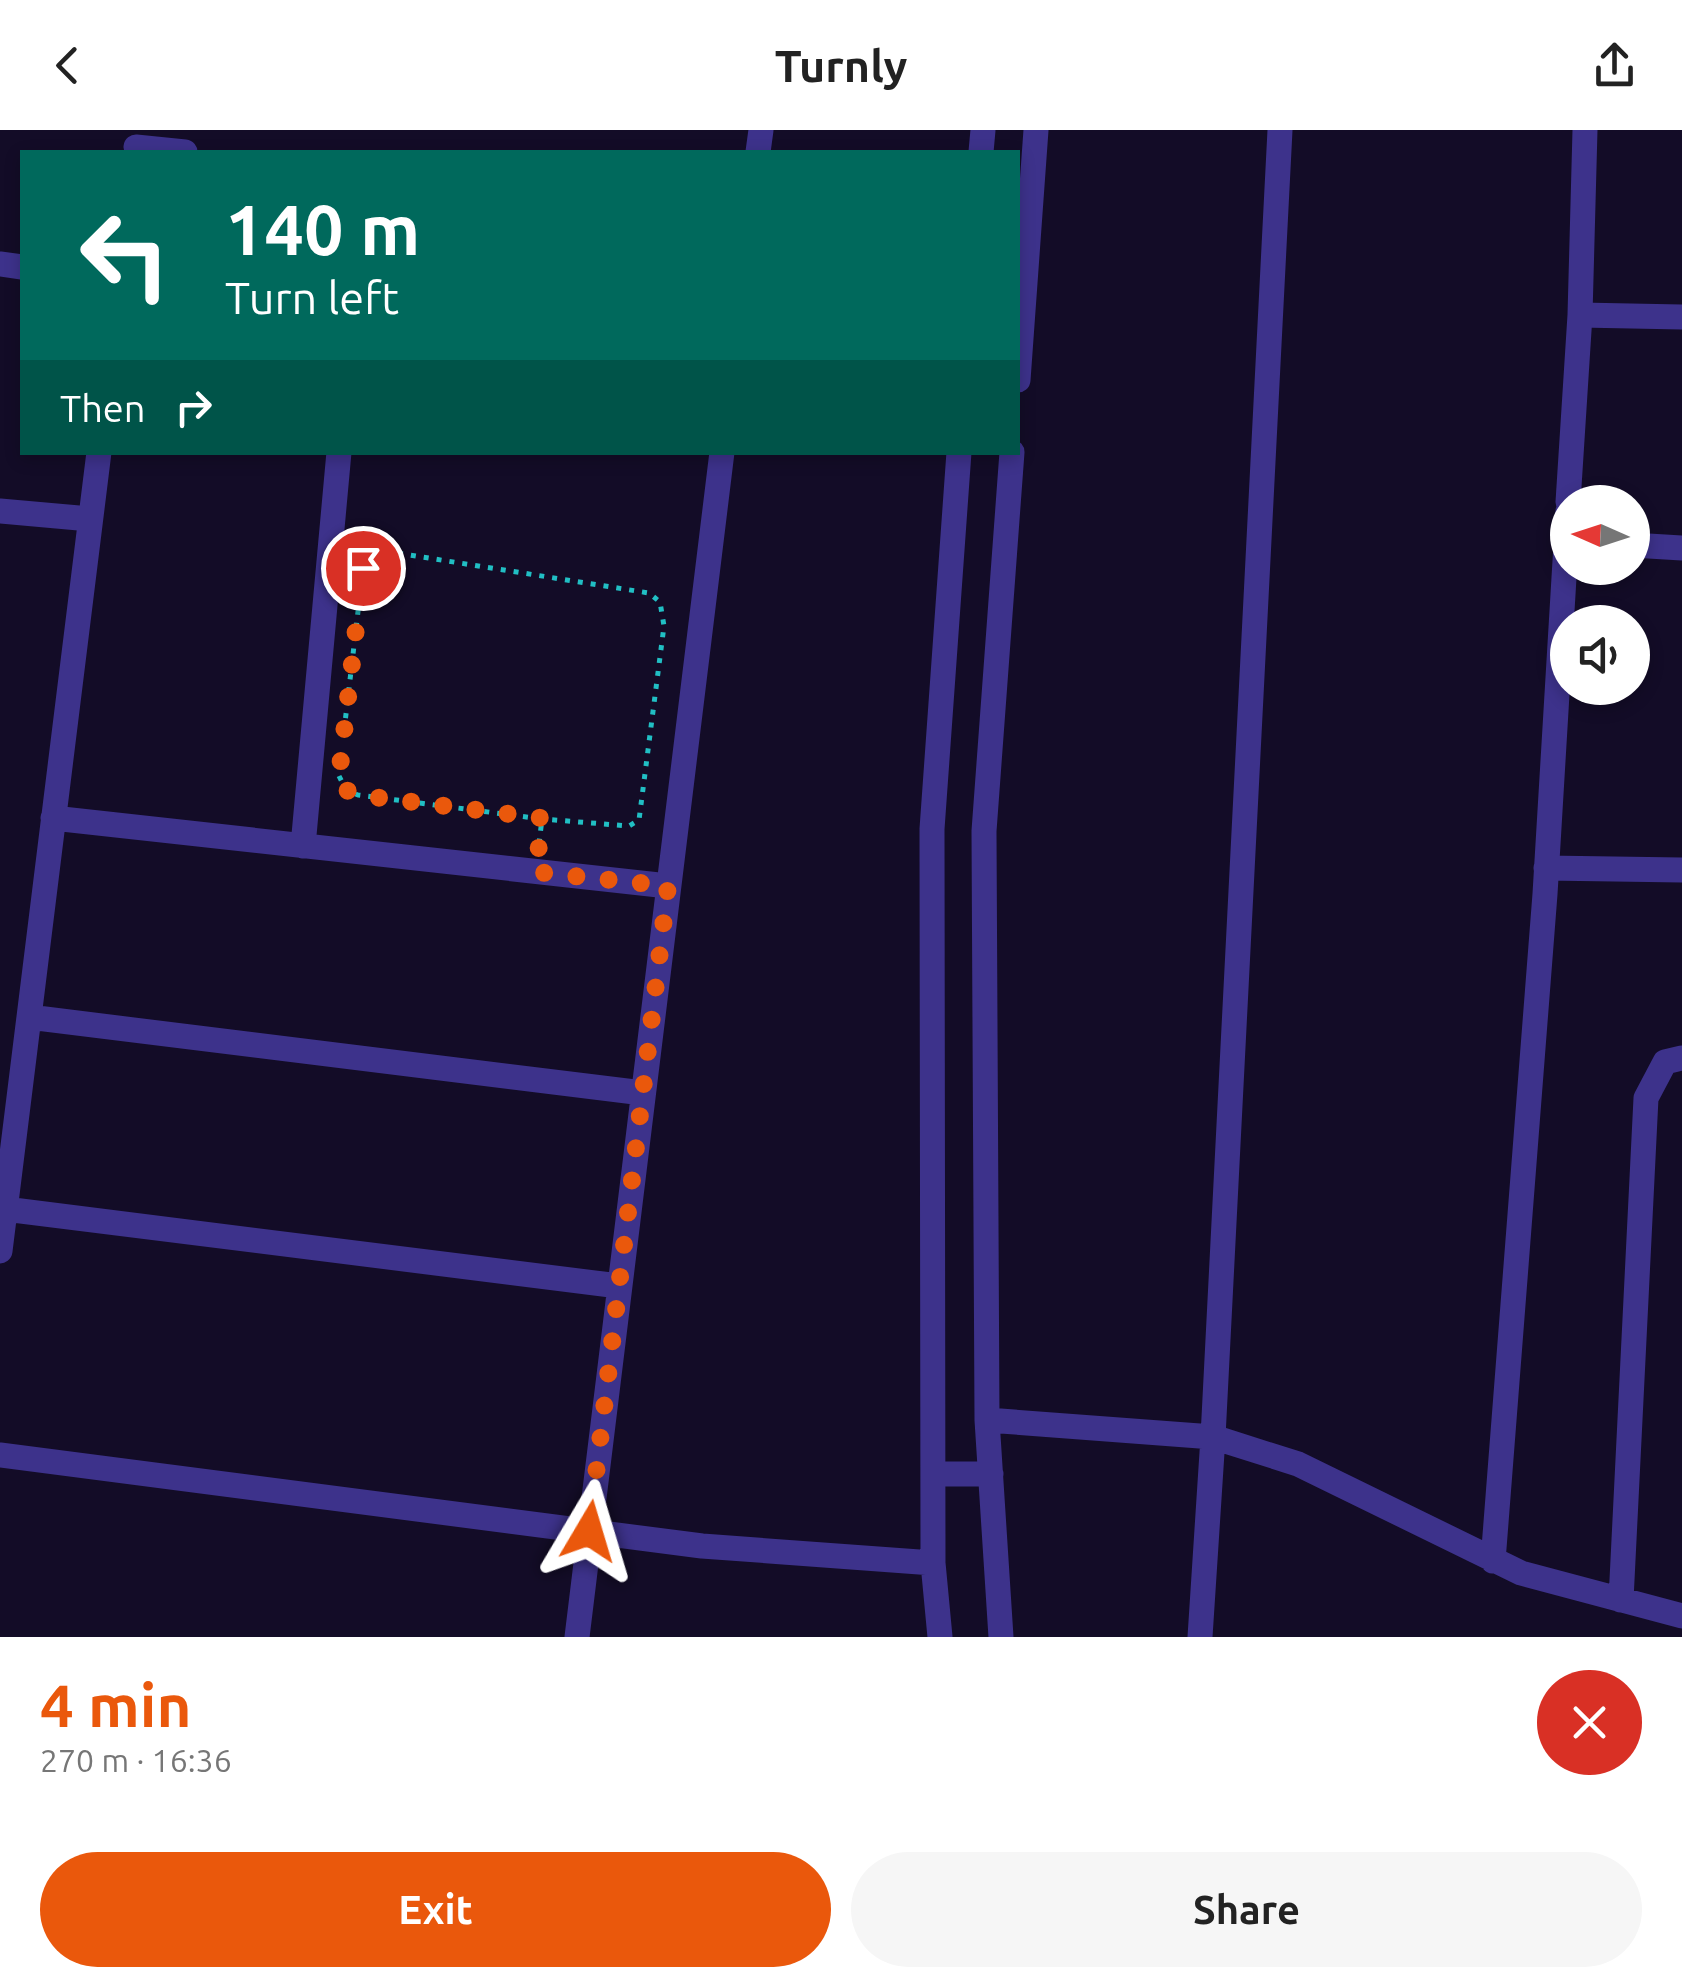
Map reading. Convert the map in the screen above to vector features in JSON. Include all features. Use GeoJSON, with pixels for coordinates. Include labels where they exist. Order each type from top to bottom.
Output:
{"type":"FeatureCollection","features":[{"type":"Feature","properties":{"kind":"street"},"geometry":{"type":"LineString","coordinates":[[1020,352],[1036,130]]}},
{"type":"Feature","properties":{"kind":"street"},"geometry":{"type":"LineString","coordinates":[[1208,1633],[1213,1437],[1280,130]]}},
{"type":"Feature","properties":{"kind":"street"},"geometry":{"type":"LineString","coordinates":[[1569,485],[1580,315],[1585,130]]}},
{"type":"Feature","properties":{"kind":"street"},"geometry":{"type":"LineString","coordinates":[[136,143],[174,150]]}},
{"type":"Feature","properties":{"kind":"street"},"geometry":{"type":"LineString","coordinates":[[1580,315],[1682,317]]}},
{"type":"Feature","properties":{"kind":"street"},"geometry":{"type":"LineString","coordinates":[[0,1251],[98,455]]}},
{"type":"Feature","properties":{"kind":"street"},"geometry":{"type":"LineString","coordinates":[[303,846],[339,455]]}},
{"type":"Feature","properties":{"kind":"street"},"geometry":{"type":"LineString","coordinates":[[576,1637],[722,455]]}},
{"type":"Feature","properties":{"kind":"street"},"geometry":{"type":"LineString","coordinates":[[940,1637],[933,1563],[932,830],[960,455]]}},
{"type":"Feature","properties":{"kind":"street"},"geometry":{"type":"LineString","coordinates":[[1001,1637],[987,1420],[984,831],[1012,455]]}},
{"type":"Feature","properties":{"kind":"street"},"geometry":{"type":"LineString","coordinates":[[0,511],[90,520]]}},
{"type":"Feature","properties":{"kind":"street"},"geometry":{"type":"LineString","coordinates":[[1650,546],[1682,548]]}},
{"type":"Feature","properties":{"kind":"street"},"geometry":{"type":"LineString","coordinates":[[1493,1561],[1564,585]]}},
{"type":"Feature","properties":{"kind":"street"},"geometry":{"type":"LineString","coordinates":[[53,818],[668,886]]}},
{"type":"Feature","properties":{"kind":"street"},"geometry":{"type":"LineString","coordinates":[[1546,868],[1682,870]]}},
{"type":"Feature","properties":{"kind":"street"},"geometry":{"type":"LineString","coordinates":[[29,1017],[643,1093]]}},
{"type":"Feature","properties":{"kind":"street"},"geometry":{"type":"LineString","coordinates":[[1621,1600],[1646,1098],[1665,1062],[1682,1058]]}},
{"type":"Feature","properties":{"kind":"street"},"geometry":{"type":"LineString","coordinates":[[5,1209],[619,1286]]}},
{"type":"Feature","properties":{"kind":"street"},"geometry":{"type":"LineString","coordinates":[[987,1420],[1213,1437],[1298,1464],[1521,1573],[1682,1616]]}},
{"type":"Feature","properties":{"kind":"street"},"geometry":{"type":"LineString","coordinates":[[0,1455],[702,1546],[933,1563]]}},
{"type":"Feature","properties":{"kind":"street"},"geometry":{"type":"LineString","coordinates":[[934,1474],[991,1474]]}},
{"type":"Feature","properties":{"kind":"path"},"geometry":{"type":"LineString","coordinates":[[339,776],[346,790],[358,795],[629,826],[639,820],[664,626],[660,602],[649,593],[384,551],[368,556],[363,568],[344,738]]}},
{"type":"Feature","properties":{"kind":"path"},"geometry":{"type":"LineString","coordinates":[[536,872],[542,818]]}},
{"type":"Feature","properties":{"kind":"route"},"geometry":{"type":"LineString","coordinates":[[363,568],[339,776],[346,790],[358,795],[542,818],[536,872],[668,886],[589,1531]]}}]}
